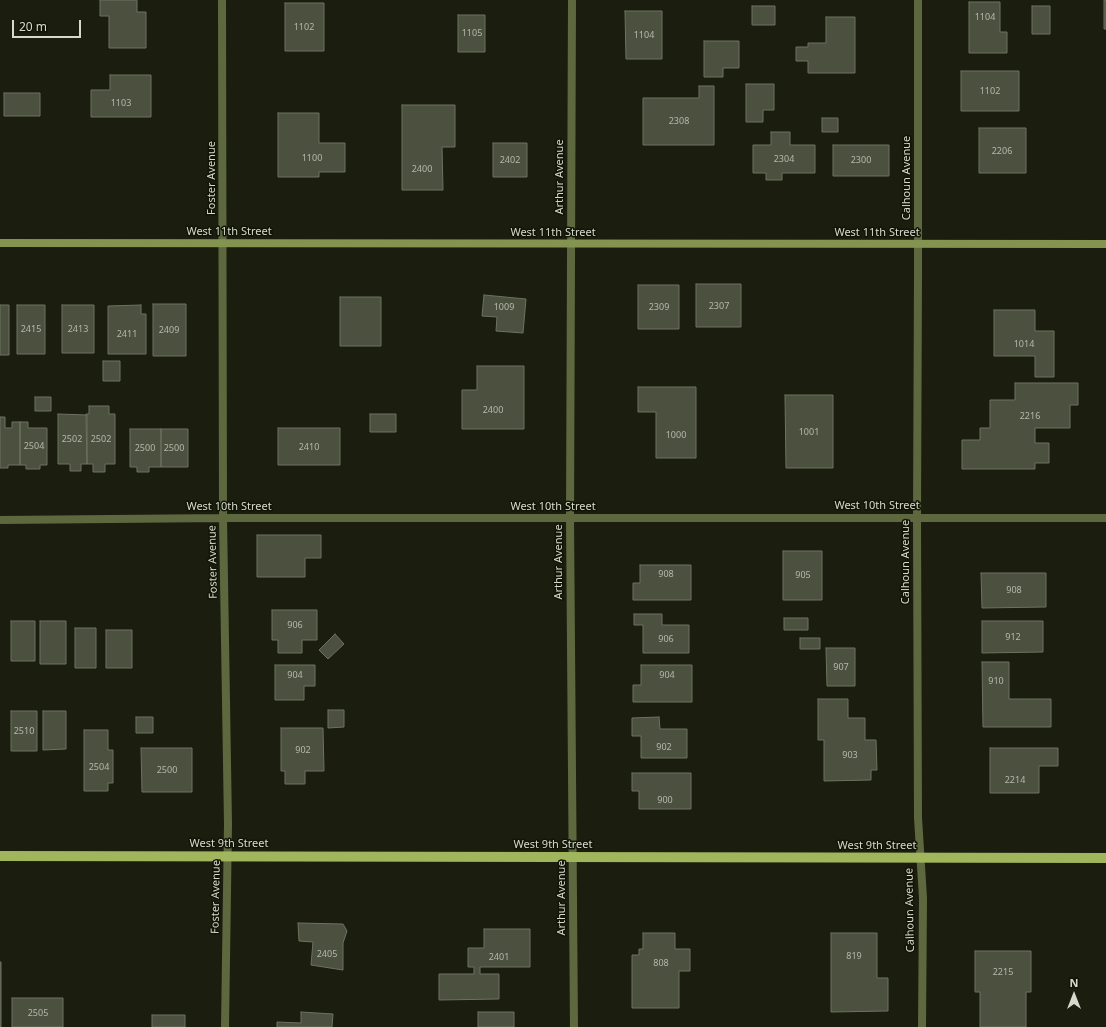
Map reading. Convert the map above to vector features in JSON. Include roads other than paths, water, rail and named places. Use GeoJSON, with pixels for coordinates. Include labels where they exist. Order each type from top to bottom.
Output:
{"type":"FeatureCollection","features":[{"type":"Feature","properties":{"kind":"main road","name":"West 11th Street"},"geometry":{"type":"LineString","coordinates":[[0,243],[1106,244]]}},
{"type":"Feature","properties":{"kind":"main road","name":"West 9th Street"},"geometry":{"type":"LineString","coordinates":[[0,856],[1106,858]]}},
{"type":"Feature","properties":{"kind":"street","name":"Foster Avenue"},"geometry":{"type":"LineString","coordinates":[[222,0],[223,518],[228,824],[225,1027]]}},
{"type":"Feature","properties":{"kind":"street","name":"Arthur Avenue"},"geometry":{"type":"LineString","coordinates":[[572,0],[570,518],[574,1027]]}},
{"type":"Feature","properties":{"kind":"street","name":"Calhoun Avenue"},"geometry":{"type":"LineString","coordinates":[[918,0],[918,818],[923,898],[922,1027]]}},
{"type":"Feature","properties":{"kind":"street","name":"West 10th Street"},"geometry":{"type":"LineString","coordinates":[[0,520],[223,518],[1106,518]]}}]}
